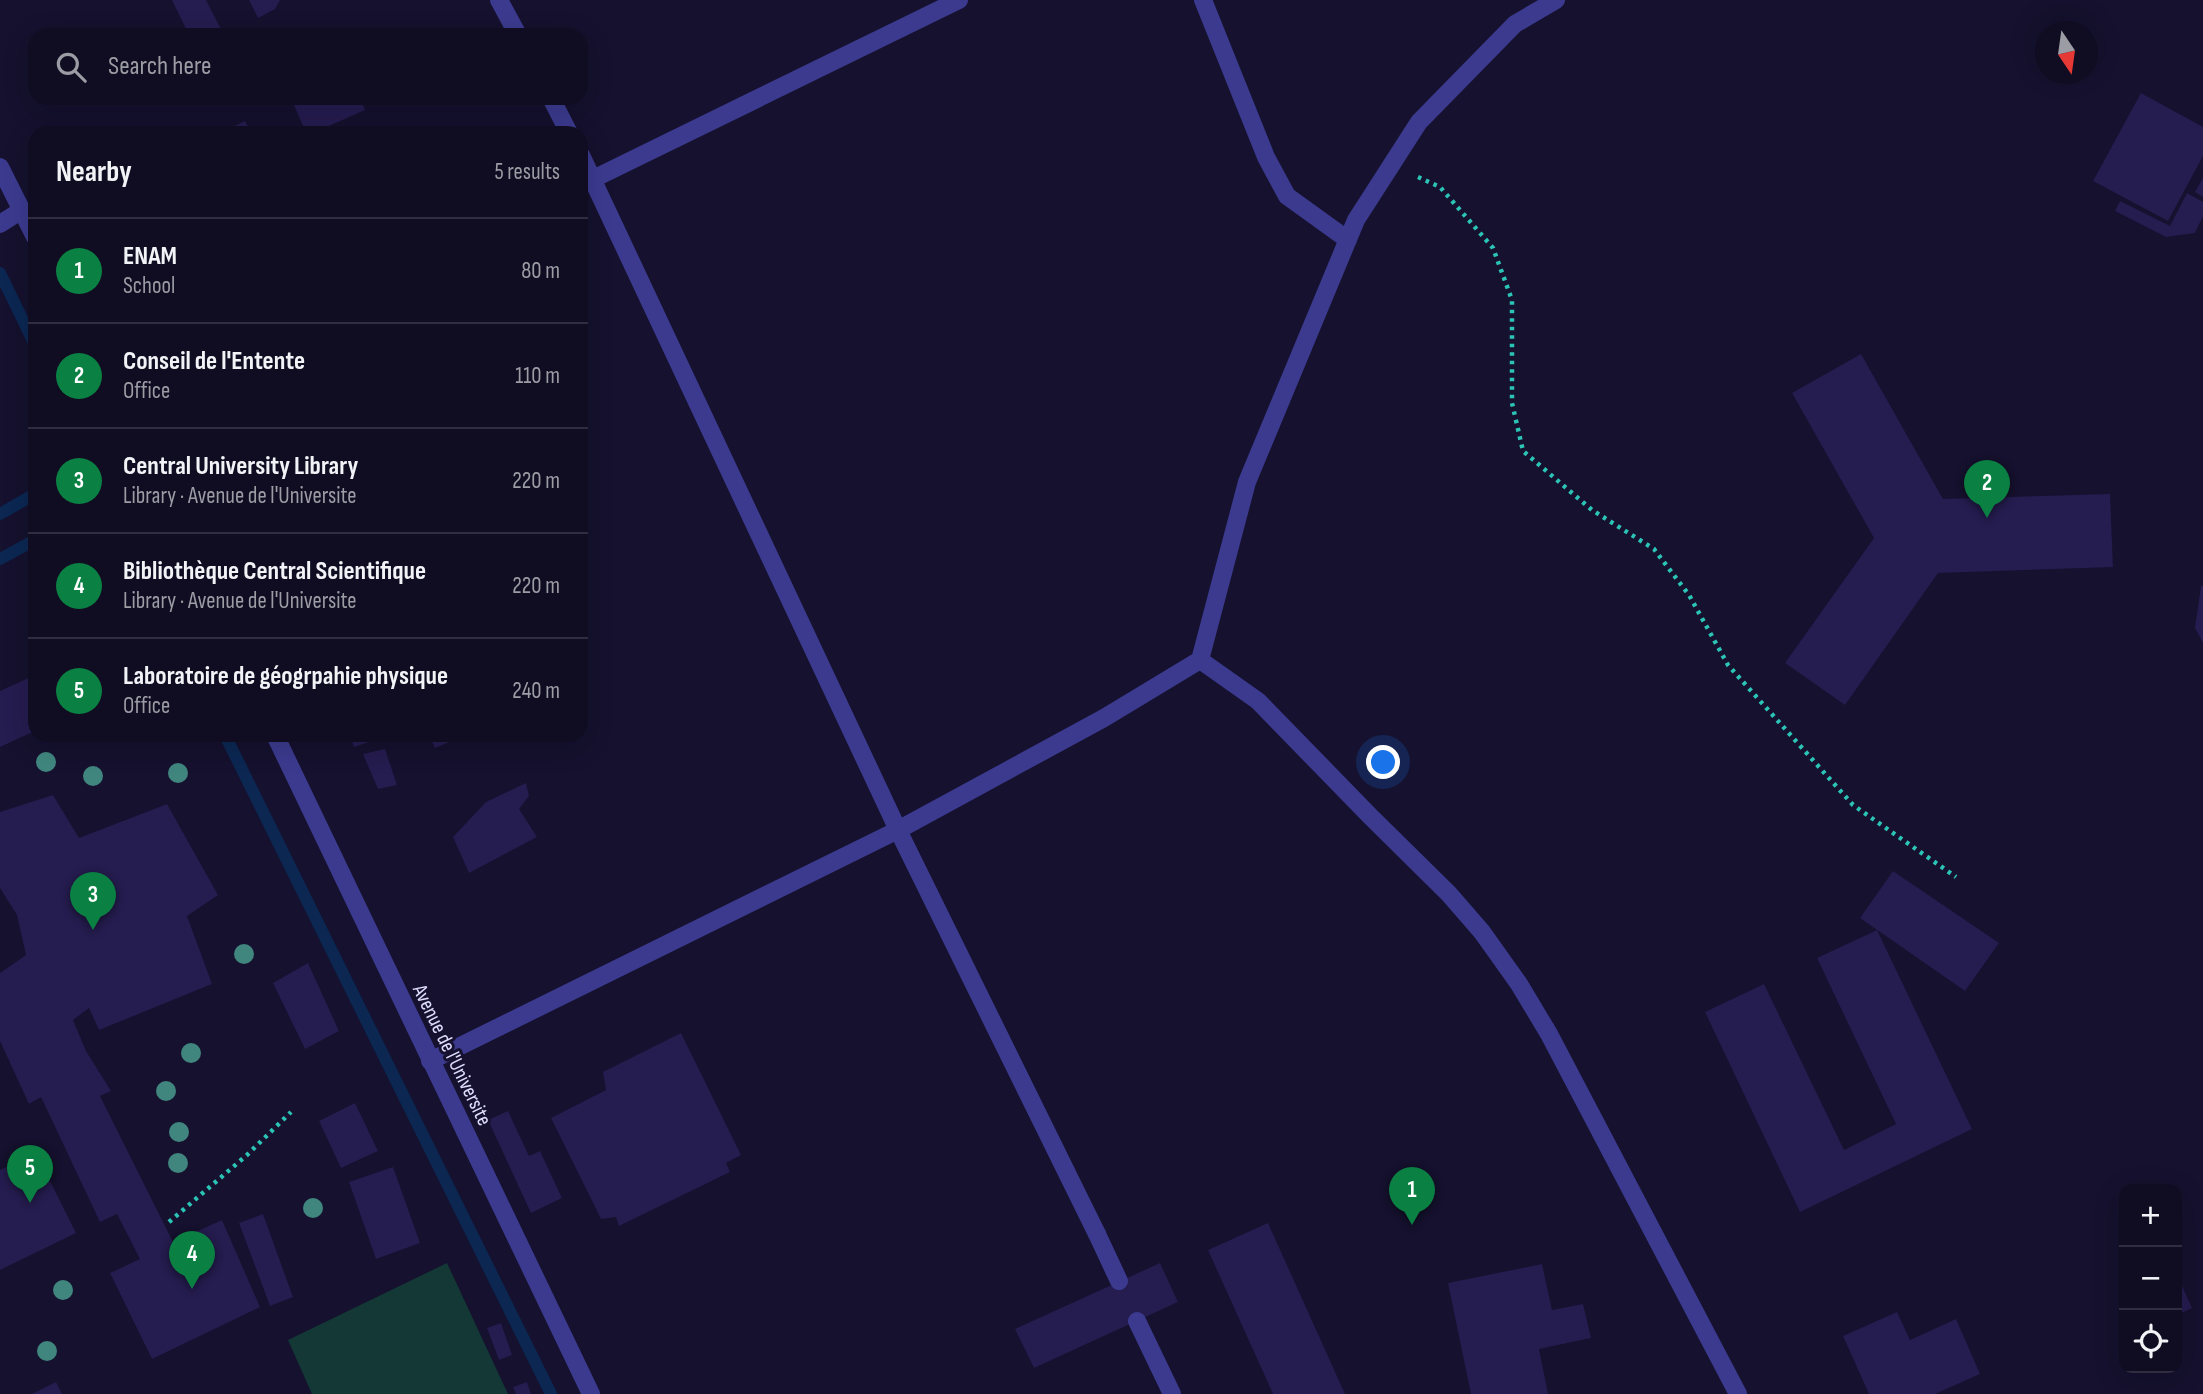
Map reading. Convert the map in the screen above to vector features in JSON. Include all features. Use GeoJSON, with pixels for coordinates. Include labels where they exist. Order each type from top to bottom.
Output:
{"type":"FeatureCollection","features":[{"type":"Feature","properties":{"kind":"street"},"geometry":{"type":"LineString","coordinates":[[499,0],[514,28]]}},
{"type":"Feature","properties":{"kind":"street"},"geometry":{"type":"LineString","coordinates":[[593,179],[959,0]]}},
{"type":"Feature","properties":{"kind":"street"},"geometry":{"type":"LineString","coordinates":[[1203,0],[1266,157],[1287,196],[1348,240]]}},
{"type":"Feature","properties":{"kind":"street"},"geometry":{"type":"LineString","coordinates":[[430,1061],[898,830],[1104,718],[1200,660],[1247,482],[1356,220],[1419,122],[1515,24],[1556,0]]}},
{"type":"Feature","properties":{"kind":"street"},"geometry":{"type":"LineString","coordinates":[[555,105],[565,126]]}},
{"type":"Feature","properties":{"kind":"street"},"geometry":{"type":"LineString","coordinates":[[0,167],[28,223]]}},
{"type":"Feature","properties":{"kind":"street"},"geometry":{"type":"LineString","coordinates":[[588,169],[898,830],[1119,1281]]}},
{"type":"Feature","properties":{"kind":"street"},"geometry":{"type":"LineString","coordinates":[[0,224],[22,211]]}},
{"type":"Feature","properties":{"kind":"street"},"geometry":{"type":"LineString","coordinates":[[1200,660],[1258,701],[1449,894],[1482,932],[1519,984],[1549,1034],[1738,1394]]}},
{"type":"Feature","properties":{"kind":"street","name":"Avenue de l'Universite"},"geometry":{"type":"LineString","coordinates":[[278,742],[590,1394]]}},
{"type":"Feature","properties":{"kind":"street"},"geometry":{"type":"LineString","coordinates":[[1138,1321],[1172,1394]]}},
{"type":"Feature","properties":{"kind":"path"},"geometry":{"type":"LineString","coordinates":[[1392,165],[1440,187],[1493,248],[1512,300],[1512,403],[1523,451],[1592,510],[1654,548],[1689,595],[1728,665],[1853,805],[1955,877]]}},
{"type":"Feature","properties":{"kind":"path"},"geometry":{"type":"LineString","coordinates":[[169,1222],[247,1155],[291,1112]]}},
{"type":"Feature","properties":{"kind":"green space"},"geometry":{"type":"Polygon","coordinates":[[[447,1263],[508,1394],[312,1394],[288,1340],[447,1263]]]}},
{"type":"Feature","properties":{"kind":"building"},"geometry":{"type":"Polygon","coordinates":[[[172,0],[206,0],[220,28],[186,28],[172,0]]]}},
{"type":"Feature","properties":{"kind":"building"},"geometry":{"type":"Polygon","coordinates":[[[249,0],[280,0],[275,9],[258,18],[249,0]]]}},
{"type":"Feature","properties":{"kind":"building"},"geometry":{"type":"Polygon","coordinates":[[[2141,93],[2203,127],[2203,156],[2168,221],[2093,181],[2141,93]]]}},
{"type":"Feature","properties":{"kind":"building"},"geometry":{"type":"Polygon","coordinates":[[[294,105],[363,105],[365,110],[329,126],[303,126],[294,105]]]}},
{"type":"Feature","properties":{"kind":"building"},"geometry":{"type":"Polygon","coordinates":[[[245,121],[248,126],[235,126],[245,121]]]}},
{"type":"Feature","properties":{"kind":"building"},"geometry":{"type":"Polygon","coordinates":[[[2203,178],[2203,197],[2195,192],[2203,178]]]}},
{"type":"Feature","properties":{"kind":"building"},"geometry":{"type":"Polygon","coordinates":[[[2187,193],[2203,202],[2203,216],[2195,233],[2166,237],[2115,211],[2120,201],[2170,226],[2187,193]]]}},
{"type":"Feature","properties":{"kind":"building"},"geometry":{"type":"Polygon","coordinates":[[[1861,354],[1943,499],[2110,494],[2113,567],[1938,573],[1845,705],[1785,663],[1874,538],[1792,393],[1861,354]]]}},
{"type":"Feature","properties":{"kind":"building"},"geometry":{"type":"Polygon","coordinates":[[[2203,586],[2203,643],[2195,628],[2203,586]]]}},
{"type":"Feature","properties":{"kind":"building"},"geometry":{"type":"Polygon","coordinates":[[[28,678],[28,734],[0,747],[0,691],[28,678]]]}},
{"type":"Feature","properties":{"kind":"building"},"geometry":{"type":"Polygon","coordinates":[[[352,742],[369,742],[354,747],[352,742]]]}},
{"type":"Feature","properties":{"kind":"building"},"geometry":{"type":"Polygon","coordinates":[[[432,742],[449,742],[435,748],[432,742]]]}},
{"type":"Feature","properties":{"kind":"building"},"geometry":{"type":"Polygon","coordinates":[[[385,749],[397,785],[378,789],[363,754],[385,749]]]}},
{"type":"Feature","properties":{"kind":"building"},"geometry":{"type":"Polygon","coordinates":[[[526,783],[529,796],[519,809],[537,837],[469,873],[453,837],[486,802],[526,783]]]}},
{"type":"Feature","properties":{"kind":"building"},"geometry":{"type":"Polygon","coordinates":[[[53,795],[79,838],[167,804],[218,895],[187,916],[212,984],[99,1030],[89,1008],[73,1020],[86,1051],[111,1091],[100,1096],[173,1242],[222,1220],[260,1307],[152,1359],[110,1273],[140,1259],[117,1214],[100,1222],[41,1097],[29,1104],[0,1041],[0,973],[26,955],[17,915],[0,888],[0,812],[53,795]]]}},
{"type":"Feature","properties":{"kind":"building"},"geometry":{"type":"Polygon","coordinates":[[[1893,871],[1999,943],[1965,991],[1860,918],[1893,871]]]}},
{"type":"Feature","properties":{"kind":"building"},"geometry":{"type":"Polygon","coordinates":[[[1877,930],[1972,1129],[1800,1212],[1705,1012],[1764,984],[1844,1150],[1896,1124],[1817,958],[1877,930]]]}},
{"type":"Feature","properties":{"kind":"building"},"geometry":{"type":"Polygon","coordinates":[[[308,963],[339,1031],[305,1049],[273,983],[308,963]]]}},
{"type":"Feature","properties":{"kind":"building"},"geometry":{"type":"Polygon","coordinates":[[[681,1033],[741,1155],[726,1163],[730,1172],[619,1226],[616,1217],[601,1219],[551,1118],[606,1090],[603,1072],[681,1033]]]}},
{"type":"Feature","properties":{"kind":"building"},"geometry":{"type":"Polygon","coordinates":[[[355,1103],[378,1151],[341,1168],[319,1121],[355,1103]]]}},
{"type":"Feature","properties":{"kind":"building"},"geometry":{"type":"Polygon","coordinates":[[[508,1111],[529,1156],[540,1151],[562,1198],[531,1213],[488,1120],[508,1111]]]}},
{"type":"Feature","properties":{"kind":"building"},"geometry":{"type":"Polygon","coordinates":[[[36,1153],[76,1233],[0,1270],[0,1170],[36,1153]]]}},
{"type":"Feature","properties":{"kind":"building"},"geometry":{"type":"Polygon","coordinates":[[[393,1167],[420,1243],[376,1259],[349,1182],[393,1167]]]}},
{"type":"Feature","properties":{"kind":"building"},"geometry":{"type":"Polygon","coordinates":[[[263,1214],[293,1297],[270,1306],[239,1223],[263,1214]]]}},
{"type":"Feature","properties":{"kind":"building"},"geometry":{"type":"Polygon","coordinates":[[[1268,1223],[1345,1394],[1273,1394],[1208,1250],[1268,1223]]]}},
{"type":"Feature","properties":{"kind":"building"},"geometry":{"type":"Polygon","coordinates":[[[1160,1263],[1178,1302],[1034,1368],[1015,1329],[1160,1263]]]}},
{"type":"Feature","properties":{"kind":"building"},"geometry":{"type":"Polygon","coordinates":[[[1542,1264],[1552,1310],[1583,1304],[1591,1338],[1539,1349],[1548,1394],[1471,1394],[1448,1283],[1542,1264]]]}},
{"type":"Feature","properties":{"kind":"building"},"geometry":{"type":"Polygon","coordinates":[[[2182,1286],[2192,1308],[2182,1313],[2182,1286]]]}},
{"type":"Feature","properties":{"kind":"building"},"geometry":{"type":"Polygon","coordinates":[[[1897,1312],[1910,1340],[1956,1319],[1980,1374],[1935,1394],[1869,1394],[1843,1336],[1897,1312]]]}},
{"type":"Feature","properties":{"kind":"building"},"geometry":{"type":"Polygon","coordinates":[[[501,1323],[512,1355],[499,1360],[487,1328],[501,1323]]]}},
{"type":"Feature","properties":{"kind":"building"},"geometry":{"type":"Polygon","coordinates":[[[56,1382],[62,1394],[32,1394],[56,1382]]]}},
{"type":"Feature","properties":{"kind":"building"},"geometry":{"type":"Polygon","coordinates":[[[527,1382],[531,1394],[516,1394],[513,1387],[527,1382]]]}},
{"type":"Feature","properties":{"kind":"waterway"},"geometry":{"type":"LineString","coordinates":[[0,273],[28,331]]}},
{"type":"Feature","properties":{"kind":"waterway"},"geometry":{"type":"LineString","coordinates":[[0,514],[28,498]]}},
{"type":"Feature","properties":{"kind":"waterway"},"geometry":{"type":"LineString","coordinates":[[0,559],[28,544]]}},
{"type":"Feature","properties":{"kind":"waterway"},"geometry":{"type":"LineString","coordinates":[[228,742],[551,1394]]}},
{"type":"Feature","properties":{"kind":"place","name":"Conseil de l'Entente"},"geometry":{"type":"Point","coordinates":[1987,518]}},
{"type":"Feature","properties":{"kind":"place","name":"Central University Library"},"geometry":{"type":"Point","coordinates":[93,930]}},
{"type":"Feature","properties":{"kind":"place","name":"Laboratoire de géogrpahie physique"},"geometry":{"type":"Point","coordinates":[30,1203]}},
{"type":"Feature","properties":{"kind":"place","name":"ENAM"},"geometry":{"type":"Point","coordinates":[1412,1225]}},
{"type":"Feature","properties":{"kind":"place","name":"Bibliothèque Central Scientifique"},"geometry":{"type":"Point","coordinates":[192,1289]}}]}
